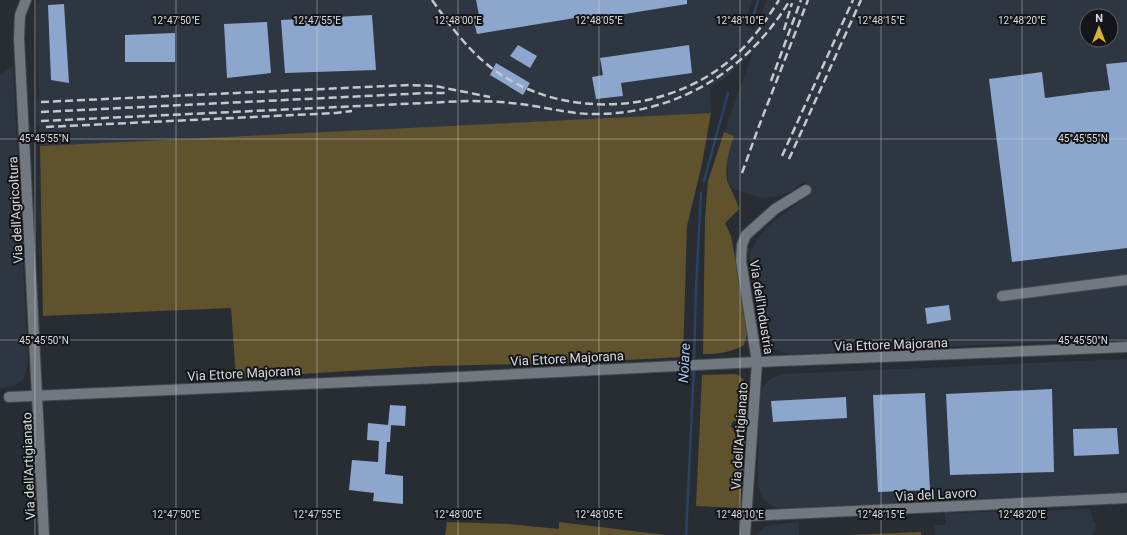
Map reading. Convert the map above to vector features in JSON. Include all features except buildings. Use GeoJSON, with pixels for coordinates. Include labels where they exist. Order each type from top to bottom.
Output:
{"type":"FeatureCollection","features":[{"type":"Feature","properties":{"kind":"street","name":"Via dell'Agricoltura"},"geometry":{"type":"LineString","coordinates":[[26,0],[20,15],[19,38],[38,396]]}},
{"type":"Feature","properties":{"kind":"street","name":"Via dell'Industria"},"geometry":{"type":"LineString","coordinates":[[757,362],[741,261],[742,245],[746,235],[775,209],[806,190]]}},
{"type":"Feature","properties":{"kind":"street"},"geometry":{"type":"LineString","coordinates":[[1002,296],[1127,280]]}},
{"type":"Feature","properties":{"kind":"street","name":"Via Ettore Majorana"},"geometry":{"type":"LineString","coordinates":[[9,396],[38,396],[757,362],[1127,348]]}},
{"type":"Feature","properties":{"kind":"street","name":"Via dell'Artigianato"},"geometry":{"type":"LineString","coordinates":[[745,535],[757,362]]}},
{"type":"Feature","properties":{"kind":"street","name":"Via dell'Artigianato"},"geometry":{"type":"LineString","coordinates":[[38,396],[44,535]]}},
{"type":"Feature","properties":{"kind":"street","name":"Via del Lavoro"},"geometry":{"type":"LineString","coordinates":[[747,516],[1127,498]]}},
{"type":"Feature","properties":{"kind":"shaded area"},"geometry":{"type":"Polygon","coordinates":[[[39,0],[752,0],[745,24],[754,31],[767,0],[1127,0],[1127,338],[792,354],[781,352],[770,346],[762,339],[756,312],[750,268],[750,253],[758,238],[768,226],[812,192],[804,182],[792,191],[777,196],[761,198],[736,190],[728,184],[727,159],[734,136],[724,132],[753,52],[729,75],[710,87],[711,113],[256,137],[40,146],[40,126],[37,124],[36,98],[39,96],[36,19],[37,3],[39,0]]]}},
{"type":"Feature","properties":{"kind":"shaded area"},"geometry":{"type":"Polygon","coordinates":[[[13,66],[28,363],[23,380],[13,386],[0,388],[0,74],[13,66]]]}},
{"type":"Feature","properties":{"kind":"shaded area"},"geometry":{"type":"Polygon","coordinates":[[[711,113],[702,164],[687,226],[683,357],[569,363],[430,366],[236,378],[231,308],[43,316],[40,146],[711,113]]]}},
{"type":"Feature","properties":{"kind":"shaded area"},"geometry":{"type":"Polygon","coordinates":[[[724,132],[734,136],[726,172],[728,183],[739,209],[725,223],[731,236],[748,330],[744,345],[734,350],[714,354],[703,354],[705,218],[708,181],[724,132]]]}},
{"type":"Feature","properties":{"kind":"shaded area"},"geometry":{"type":"Polygon","coordinates":[[[1127,359],[1127,492],[786,508],[774,507],[762,498],[758,486],[759,406],[761,389],[772,378],[783,374],[1127,359]]]}},
{"type":"Feature","properties":{"kind":"shaded area"},"geometry":{"type":"Polygon","coordinates":[[[736,374],[746,383],[749,394],[748,421],[744,423],[741,421],[733,421],[731,426],[735,432],[745,436],[740,508],[696,506],[702,375],[736,374]]]}},
{"type":"Feature","properties":{"kind":"shaded area"},"geometry":{"type":"Polygon","coordinates":[[[1090,509],[1093,520],[1096,524],[1093,535],[935,535],[934,525],[945,525],[945,513],[1090,509]]]}},
{"type":"Feature","properties":{"kind":"shaded area"},"geometry":{"type":"Polygon","coordinates":[[[447,522],[508,524],[559,529],[559,522],[666,535],[445,535],[447,522]]]}},
{"type":"Feature","properties":{"kind":"shaded area"},"geometry":{"type":"Polygon","coordinates":[[[799,522],[799,535],[755,535],[766,526],[799,522]]]}},
{"type":"Feature","properties":{"kind":"shaded area"},"geometry":{"type":"Polygon","coordinates":[[[921,532],[921,535],[846,535],[921,532]]]}},
{"type":"Feature","properties":{"kind":"waterway","name":"Noiare"},"geometry":{"type":"LineString","coordinates":[[751,24],[758,0]]}},
{"type":"Feature","properties":{"kind":"waterway","name":"Noiare"},"geometry":{"type":"LineString","coordinates":[[704,181],[728,93]]}},
{"type":"Feature","properties":{"kind":"waterway","name":"Noiare"},"geometry":{"type":"LineString","coordinates":[[694,362],[701,193]]}},
{"type":"Feature","properties":{"kind":"waterway","name":"Noiare"},"geometry":{"type":"LineString","coordinates":[[686,535],[694,367]]}},
{"type":"Feature","properties":{"kind":"railway"},"geometry":{"type":"LineString","coordinates":[[432,0],[454,30],[478,57],[497,72],[525,88],[556,99],[588,104],[621,104],[653,99],[684,88],[713,73],[738,53],[750,41],[779,0]]}},
{"type":"Feature","properties":{"kind":"railway"},"geometry":{"type":"LineString","coordinates":[[41,121],[467,101],[513,103],[566,112],[588,114],[620,113],[650,107],[678,98],[705,85],[729,69],[752,49],[772,26],[790,0]]}},
{"type":"Feature","properties":{"kind":"railway"},"geometry":{"type":"LineString","coordinates":[[771,81],[801,0]]}},
{"type":"Feature","properties":{"kind":"railway"},"geometry":{"type":"LineString","coordinates":[[742,173],[808,0]]}},
{"type":"Feature","properties":{"kind":"railway"},"geometry":{"type":"LineString","coordinates":[[782,156],[853,0]]}},
{"type":"Feature","properties":{"kind":"railway"},"geometry":{"type":"LineString","coordinates":[[789,159],[861,0]]}},
{"type":"Feature","properties":{"kind":"railway"},"geometry":{"type":"LineString","coordinates":[[784,30],[792,3]]}},
{"type":"Feature","properties":{"kind":"railway"},"geometry":{"type":"LineString","coordinates":[[41,102],[409,85],[435,86],[490,97]]}},
{"type":"Feature","properties":{"kind":"railway"},"geometry":{"type":"LineString","coordinates":[[41,112],[446,93]]}},
{"type":"Feature","properties":{"kind":"railway"},"geometry":{"type":"LineString","coordinates":[[46,127],[352,111]]}}]}
